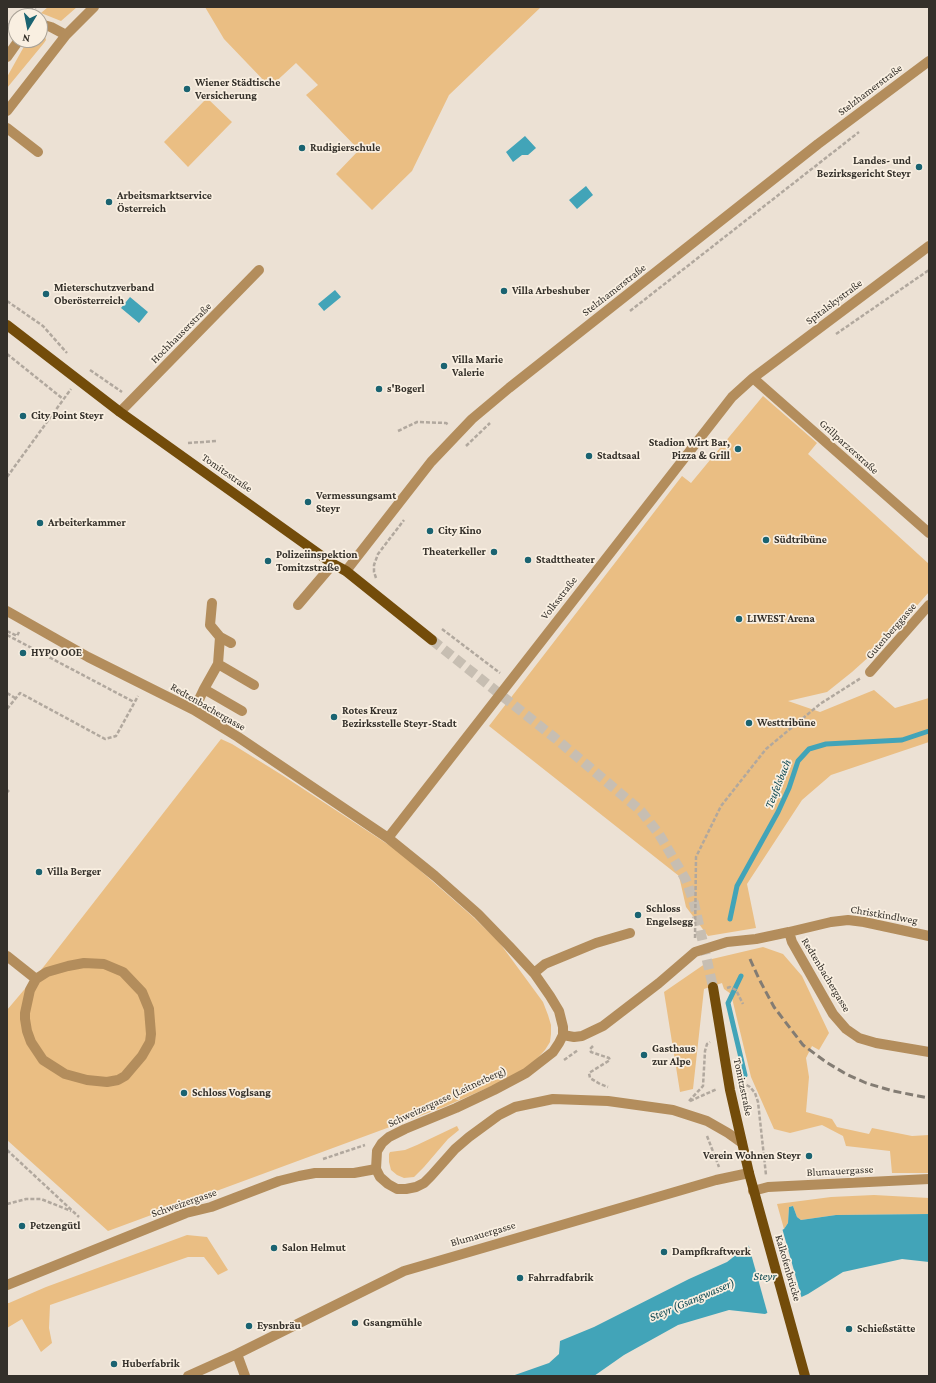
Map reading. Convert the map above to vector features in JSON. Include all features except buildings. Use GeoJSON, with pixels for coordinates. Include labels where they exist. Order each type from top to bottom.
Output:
{"type":"FeatureCollection","features":[{"type":"Feature","properties":{"kind":"main road","name":"Tomitzstraße"},"geometry":{"type":"LineString","coordinates":[[7,325],[120,412],[333,564],[346,571],[432,640]]}},
{"type":"Feature","properties":{"kind":"main road","name":"Tomitzstraße"},"geometry":{"type":"LineString","coordinates":[[713,987],[724,1059],[753,1191]]}},
{"type":"Feature","properties":{"kind":"main road","name":"Kalkofenbrücke"},"geometry":{"type":"LineString","coordinates":[[753,1191],[806,1376]]}},
{"type":"Feature","properties":{"kind":"street"},"geometry":{"type":"LineString","coordinates":[[7,112],[66,35],[94,7]]}},
{"type":"Feature","properties":{"kind":"street"},"geometry":{"type":"LineString","coordinates":[[48,26],[66,35]]}},
{"type":"Feature","properties":{"kind":"street"},"geometry":{"type":"LineString","coordinates":[[7,57],[13,48]]}},
{"type":"Feature","properties":{"kind":"street","name":"Stelzhamerstraße"},"geometry":{"type":"LineString","coordinates":[[346,571],[431,462],[472,419],[818,144],[929,61]]}},
{"type":"Feature","properties":{"kind":"street"},"geometry":{"type":"LineString","coordinates":[[7,128],[38,152]]}},
{"type":"Feature","properties":{"kind":"street","name":"Spitalskystraße"},"geometry":{"type":"LineString","coordinates":[[753,378],[929,246]]}},
{"type":"Feature","properties":{"kind":"street","name":"Hochhauserstraße"},"geometry":{"type":"LineString","coordinates":[[120,412],[259,270]]}},
{"type":"Feature","properties":{"kind":"street","name":"Grillparzerstraße"},"geometry":{"type":"LineString","coordinates":[[753,378],[929,533]]}},
{"type":"Feature","properties":{"kind":"street","name":"Volksstraße"},"geometry":{"type":"LineString","coordinates":[[388,838],[732,397],[753,378]]}},
{"type":"Feature","properties":{"kind":"street"},"geometry":{"type":"LineString","coordinates":[[298,605],[333,564]]}},
{"type":"Feature","properties":{"kind":"street"},"geometry":{"type":"LineString","coordinates":[[212,603],[210,625],[220,636],[231,643]]}},
{"type":"Feature","properties":{"kind":"street","name":"Gutenberggasse"},"geometry":{"type":"LineString","coordinates":[[870,672],[929,605]]}},
{"type":"Feature","properties":{"kind":"street","name":"Redtenbachergasse"},"geometry":{"type":"LineString","coordinates":[[7,611],[88,657],[194,710],[238,737],[388,838],[435,876],[478,914],[534,973],[559,1011],[563,1022],[563,1035],[574,1037],[582,1036],[603,1026],[659,983],[695,952],[727,942],[756,939],[789,932],[792,942],[833,1014],[846,1029],[859,1038],[876,1043],[929,1052]]}},
{"type":"Feature","properties":{"kind":"street"},"geometry":{"type":"LineString","coordinates":[[194,710],[218,664],[220,636]]}},
{"type":"Feature","properties":{"kind":"street"},"geometry":{"type":"LineString","coordinates":[[218,664],[254,685]]}},
{"type":"Feature","properties":{"kind":"street"},"geometry":{"type":"LineString","coordinates":[[204,689],[242,711]]}},
{"type":"Feature","properties":{"kind":"street","name":"Christkindlweg"},"geometry":{"type":"LineString","coordinates":[[789,932],[831,922],[848,920],[929,936]]}},
{"type":"Feature","properties":{"kind":"street"},"geometry":{"type":"LineString","coordinates":[[534,973],[544,964],[596,943],[630,933]]}},
{"type":"Feature","properties":{"kind":"street"},"geometry":{"type":"LineString","coordinates":[[11,959],[36,979]]}},
{"type":"Feature","properties":{"kind":"street"},"geometry":{"type":"LineString","coordinates":[[84,963],[104,964],[123,972],[142,992],[150,1009],[150,1042],[142,1056],[125,1076],[118,1080],[106,1082],[87,1080],[65,1074],[43,1060],[31,1042],[25,1020],[30,990],[36,979],[47,972],[68,966],[84,963]]}},
{"type":"Feature","properties":{"kind":"street","name":"Schweizergasse (Leitnerberg)"},"geometry":{"type":"LineString","coordinates":[[376,1169],[377,1151],[382,1143],[389,1137],[462,1105],[526,1073],[553,1052],[563,1035]]}},
{"type":"Feature","properties":{"kind":"street"},"geometry":{"type":"LineString","coordinates":[[376,1169],[380,1177],[388,1184],[397,1188],[406,1189],[416,1187],[424,1183],[468,1137],[499,1115],[515,1107],[552,1099],[608,1101],[673,1110],[698,1118],[728,1133],[742,1143]]}},
{"type":"Feature","properties":{"kind":"street","name":"Schweizergasse"},"geometry":{"type":"LineString","coordinates":[[7,1285],[186,1213],[211,1207],[279,1181],[315,1173],[354,1173],[376,1169]]}},
{"type":"Feature","properties":{"kind":"street","name":"Blumauergasse"},"geometry":{"type":"LineString","coordinates":[[188,1376],[237,1354],[404,1271],[444,1258],[723,1179],[749,1173]]}},
{"type":"Feature","properties":{"kind":"street","name":"Blumauergasse"},"geometry":{"type":"LineString","coordinates":[[753,1191],[768,1187],[929,1179]]}},
{"type":"Feature","properties":{"kind":"street"},"geometry":{"type":"LineString","coordinates":[[237,1354],[245,1376]]}},
{"type":"Feature","properties":{"kind":"path"},"geometry":{"type":"LineString","coordinates":[[627,313],[864,127]]}},
{"type":"Feature","properties":{"kind":"path"},"geometry":{"type":"LineString","coordinates":[[832,337],[929,270]]}},
{"type":"Feature","properties":{"kind":"path"},"geometry":{"type":"LineString","coordinates":[[7,301],[43,326],[69,355]]}},
{"type":"Feature","properties":{"kind":"path"},"geometry":{"type":"LineString","coordinates":[[7,354],[63,399]]}},
{"type":"Feature","properties":{"kind":"path"},"geometry":{"type":"LineString","coordinates":[[87,368],[132,399]]}},
{"type":"Feature","properties":{"kind":"path"},"geometry":{"type":"LineString","coordinates":[[7,477],[77,380]]}},
{"type":"Feature","properties":{"kind":"path"},"geometry":{"type":"LineString","coordinates":[[464,447],[492,421]]}},
{"type":"Feature","properties":{"kind":"path"},"geometry":{"type":"LineString","coordinates":[[398,431],[417,422],[446,423],[458,433]]}},
{"type":"Feature","properties":{"kind":"path"},"geometry":{"type":"LineString","coordinates":[[166,445],[217,441]]}},
{"type":"Feature","properties":{"kind":"path"},"geometry":{"type":"LineString","coordinates":[[380,582],[376,578],[374,572],[374,565],[378,554],[406,518]]}},
{"type":"Feature","properties":{"kind":"path"},"geometry":{"type":"LineString","coordinates":[[435,625],[493,668]]}},
{"type":"Feature","properties":{"kind":"path"},"geometry":{"type":"LineString","coordinates":[[7,635],[134,702],[116,736],[105,739],[20,693],[7,709]]}},
{"type":"Feature","properties":{"kind":"path"},"geometry":{"type":"LineString","coordinates":[[695,952],[696,857],[721,806],[766,748],[820,704],[870,672]]}},
{"type":"Feature","properties":{"kind":"path"},"geometry":{"type":"LineString","coordinates":[[7,693],[15,698]]}},
{"type":"Feature","properties":{"kind":"path"},"geometry":{"type":"LineString","coordinates":[[598,1042],[590,1049],[591,1052],[609,1058],[610,1060],[589,1073],[590,1078],[600,1084],[612,1088]]}},
{"type":"Feature","properties":{"kind":"path"},"geometry":{"type":"LineString","coordinates":[[563,1061],[582,1047]]}},
{"type":"Feature","properties":{"kind":"path"},"geometry":{"type":"LineString","coordinates":[[689,1101],[721,1087]]}},
{"type":"Feature","properties":{"kind":"path"},"geometry":{"type":"LineString","coordinates":[[698,1118],[715,1155],[723,1179]]}},
{"type":"Feature","properties":{"kind":"path"},"geometry":{"type":"LineString","coordinates":[[320,1160],[365,1145],[382,1143]]}},
{"type":"Feature","properties":{"kind":"path"},"geometry":{"type":"LineString","coordinates":[[7,1150],[79,1217]]}},
{"type":"Feature","properties":{"kind":"path"},"geometry":{"type":"LineString","coordinates":[[7,1204],[26,1199],[41,1199],[73,1211]]}},
{"type":"Feature","properties":{"kind":"shaded area"},"geometry":{"type":"Polygon","coordinates":[[[77,7],[61,21],[48,16],[47,8],[77,7]]]}},
{"type":"Feature","properties":{"kind":"shaded area"},"geometry":{"type":"Polygon","coordinates":[[[205,7],[541,7],[449,95],[412,171],[372,210],[336,174],[359,150],[306,95],[318,85],[296,63],[270,87],[224,39],[205,7]]]}},
{"type":"Feature","properties":{"kind":"shaded area"},"geometry":{"type":"Polygon","coordinates":[[[23,48],[40,48],[7,88],[7,77],[23,48]]]}},
{"type":"Feature","properties":{"kind":"shaded area"},"geometry":{"type":"Polygon","coordinates":[[[207,98],[232,122],[188,167],[164,142],[207,98]]]}},
{"type":"Feature","properties":{"kind":"shaded area","name":"LIWEST Arena"},"geometry":{"type":"Polygon","coordinates":[[[763,396],[817,443],[808,454],[929,564],[929,592],[882,645],[827,692],[788,701],[820,712],[874,690],[895,708],[929,698],[929,742],[831,775],[802,800],[747,884],[756,928],[708,936],[686,907],[679,876],[489,726],[682,476],[691,483],[763,396]]]}},
{"type":"Feature","properties":{"kind":"shaded area"},"geometry":{"type":"Polygon","coordinates":[[[221,739],[232,744],[282,775],[398,851],[472,916],[499,942],[543,1002],[551,1025],[550,1042],[532,1064],[510,1078],[444,1107],[108,1231],[7,1140],[7,1010],[45,965],[221,739]]]}},
{"type":"Feature","properties":{"kind":"shaded area"},"geometry":{"type":"Polygon","coordinates":[[[763,947],[783,954],[802,976],[829,1033],[819,1050],[812,1046],[806,1058],[809,1077],[806,1112],[832,1119],[837,1127],[869,1134],[872,1128],[912,1136],[929,1135],[929,1173],[892,1173],[890,1151],[846,1146],[843,1136],[822,1125],[790,1133],[774,1129],[751,1077],[731,994],[724,989],[722,983],[704,989],[693,1089],[680,1092],[664,992],[712,959],[763,947]]]}},
{"type":"Feature","properties":{"kind":"shaded area"},"geometry":{"type":"Polygon","coordinates":[[[457,1126],[459,1130],[448,1139],[414,1177],[404,1178],[391,1170],[389,1162],[390,1152],[405,1150],[457,1126]]]}},
{"type":"Feature","properties":{"kind":"shaded area"},"geometry":{"type":"Polygon","coordinates":[[[874,1195],[929,1198],[929,1214],[836,1215],[801,1220],[797,1217],[793,1206],[789,1207],[788,1223],[784,1229],[777,1204],[831,1197],[874,1195]]]}},
{"type":"Feature","properties":{"kind":"shaded area"},"geometry":{"type":"Polygon","coordinates":[[[187,1235],[207,1237],[228,1270],[218,1275],[204,1257],[188,1257],[50,1305],[49,1328],[52,1343],[41,1352],[22,1319],[7,1328],[7,1303],[187,1235]]]}},
{"type":"Feature","properties":{"kind":"water"},"geometry":{"type":"Polygon","coordinates":[[[525,136],[536,148],[528,155],[522,155],[513,162],[506,152],[525,136]]]}},
{"type":"Feature","properties":{"kind":"water"},"geometry":{"type":"Polygon","coordinates":[[[586,186],[593,195],[577,209],[569,200],[586,186]]]}},
{"type":"Feature","properties":{"kind":"water"},"geometry":{"type":"Polygon","coordinates":[[[335,290],[341,297],[324,311],[318,304],[335,290]]]}},
{"type":"Feature","properties":{"kind":"water"},"geometry":{"type":"Polygon","coordinates":[[[130,297],[148,312],[139,323],[121,308],[130,297]]]}},
{"type":"Feature","properties":{"kind":"water","name":"Steyr"},"geometry":{"type":"Polygon","coordinates":[[[793,1206],[797,1217],[801,1220],[836,1215],[929,1214],[929,1262],[902,1259],[843,1272],[808,1294],[765,1314],[729,1310],[678,1325],[624,1355],[594,1376],[512,1376],[549,1363],[559,1354],[560,1341],[594,1327],[689,1279],[727,1262],[746,1247],[784,1229],[788,1223],[789,1207],[793,1206]]]}},
{"type":"Feature","properties":{"kind":"pier"},"geometry":{"type":"Polygon","coordinates":[[[782,1228],[802,1299],[768,1315],[748,1243],[782,1228]]]}},
{"type":"Feature","properties":{"kind":"waterway","name":"Teufelsbach"},"geometry":{"type":"LineString","coordinates":[[730,919],[737,886],[778,812],[789,788],[798,761],[809,749],[826,744],[902,740],[929,731]]}},
{"type":"Feature","properties":{"kind":"waterway","name":"Teufelsbach"},"geometry":{"type":"LineString","coordinates":[[741,976],[728,1003],[745,1075]]}},
{"type":"Feature","properties":{"kind":"tunnel"},"geometry":{"type":"LineString","coordinates":[[432,640],[555,738],[641,811],[659,834],[686,880],[694,903],[713,987]]}},
{"type":"Feature","properties":{"kind":"railway"},"geometry":{"type":"LineString","coordinates":[[750,959],[774,1007],[803,1045],[826,1062],[846,1074],[866,1083],[893,1091],[929,1098]]}},
{"type":"Feature","properties":{"kind":"place","name":"Wiener Städtische Versicherung"},"geometry":{"type":"Point","coordinates":[187,89]}},
{"type":"Feature","properties":{"kind":"place","name":"Rudigierschule"},"geometry":{"type":"Point","coordinates":[302,148]}},
{"type":"Feature","properties":{"kind":"place","name":"Landes- und Bezirksgericht Steyr"},"geometry":{"type":"Point","coordinates":[919,167]}},
{"type":"Feature","properties":{"kind":"place","name":"Arbeitsmarktservice Österreich"},"geometry":{"type":"Point","coordinates":[109,202]}},
{"type":"Feature","properties":{"kind":"place","name":"Villa Arbeshuber"},"geometry":{"type":"Point","coordinates":[504,291]}},
{"type":"Feature","properties":{"kind":"place","name":"Mieterschutzverband Oberösterreich"},"geometry":{"type":"Point","coordinates":[46,294]}},
{"type":"Feature","properties":{"kind":"place","name":"Villa Marie Valerie"},"geometry":{"type":"Point","coordinates":[444,366]}},
{"type":"Feature","properties":{"kind":"place","name":"s'Bogerl"},"geometry":{"type":"Point","coordinates":[379,389]}},
{"type":"Feature","properties":{"kind":"place","name":"City Point Steyr"},"geometry":{"type":"Point","coordinates":[23,416]}},
{"type":"Feature","properties":{"kind":"place","name":"Stadion Wirt Bar, Pizza & Grill"},"geometry":{"type":"Point","coordinates":[738,449]}},
{"type":"Feature","properties":{"kind":"place","name":"Stadtsaal"},"geometry":{"type":"Point","coordinates":[589,456]}},
{"type":"Feature","properties":{"kind":"place","name":"Vermessungsamt Steyr"},"geometry":{"type":"Point","coordinates":[308,502]}},
{"type":"Feature","properties":{"kind":"place","name":"Arbeiterkammer"},"geometry":{"type":"Point","coordinates":[40,523]}},
{"type":"Feature","properties":{"kind":"place","name":"City Kino"},"geometry":{"type":"Point","coordinates":[430,531]}},
{"type":"Feature","properties":{"kind":"place","name":"Südtribüne"},"geometry":{"type":"Point","coordinates":[766,540]}},
{"type":"Feature","properties":{"kind":"place","name":"Theaterkeller"},"geometry":{"type":"Point","coordinates":[494,552]}},
{"type":"Feature","properties":{"kind":"place","name":"Stadttheater"},"geometry":{"type":"Point","coordinates":[528,560]}},
{"type":"Feature","properties":{"kind":"place","name":"Polizeiinspektion Tomitzstraße"},"geometry":{"type":"Point","coordinates":[268,561]}},
{"type":"Feature","properties":{"kind":"place","name":"LIWEST Arena"},"geometry":{"type":"Point","coordinates":[739,619]}},
{"type":"Feature","properties":{"kind":"place","name":"HYPO OOE"},"geometry":{"type":"Point","coordinates":[23,653]}},
{"type":"Feature","properties":{"kind":"place","name":"Rotes Kreuz Bezirksstelle Steyr-Stadt"},"geometry":{"type":"Point","coordinates":[334,717]}},
{"type":"Feature","properties":{"kind":"place","name":"Westtribüne"},"geometry":{"type":"Point","coordinates":[749,723]}},
{"type":"Feature","properties":{"kind":"place","name":"Villa Berger"},"geometry":{"type":"Point","coordinates":[39,872]}},
{"type":"Feature","properties":{"kind":"place","name":"Schloss Engelsegg"},"geometry":{"type":"Point","coordinates":[638,915]}},
{"type":"Feature","properties":{"kind":"place","name":"Gasthaus zur Alpe"},"geometry":{"type":"Point","coordinates":[644,1055]}},
{"type":"Feature","properties":{"kind":"place","name":"Schloss Voglsang"},"geometry":{"type":"Point","coordinates":[184,1093]}},
{"type":"Feature","properties":{"kind":"place","name":"Verein Wohnen Steyr"},"geometry":{"type":"Point","coordinates":[809,1156]}},
{"type":"Feature","properties":{"kind":"place","name":"Petzengütl"},"geometry":{"type":"Point","coordinates":[22,1226]}},
{"type":"Feature","properties":{"kind":"place","name":"Salon Helmut"},"geometry":{"type":"Point","coordinates":[274,1248]}},
{"type":"Feature","properties":{"kind":"place","name":"Dampfkraftwerk"},"geometry":{"type":"Point","coordinates":[664,1252]}},
{"type":"Feature","properties":{"kind":"place","name":"Fahrradfabrik"},"geometry":{"type":"Point","coordinates":[520,1278]}},
{"type":"Feature","properties":{"kind":"place","name":"Gsangmühle"},"geometry":{"type":"Point","coordinates":[355,1323]}},
{"type":"Feature","properties":{"kind":"place","name":"Eysnbräu"},"geometry":{"type":"Point","coordinates":[249,1326]}},
{"type":"Feature","properties":{"kind":"place","name":"Schießstätte"},"geometry":{"type":"Point","coordinates":[849,1329]}},
{"type":"Feature","properties":{"kind":"place","name":"Huberfabrik"},"geometry":{"type":"Point","coordinates":[114,1364]}},
{"type":"Feature","properties":{"kind":"water label","name":"Steyr (Gsangwasser)"},"geometry":{"type":"Point","coordinates":[692,1300]}}]}
